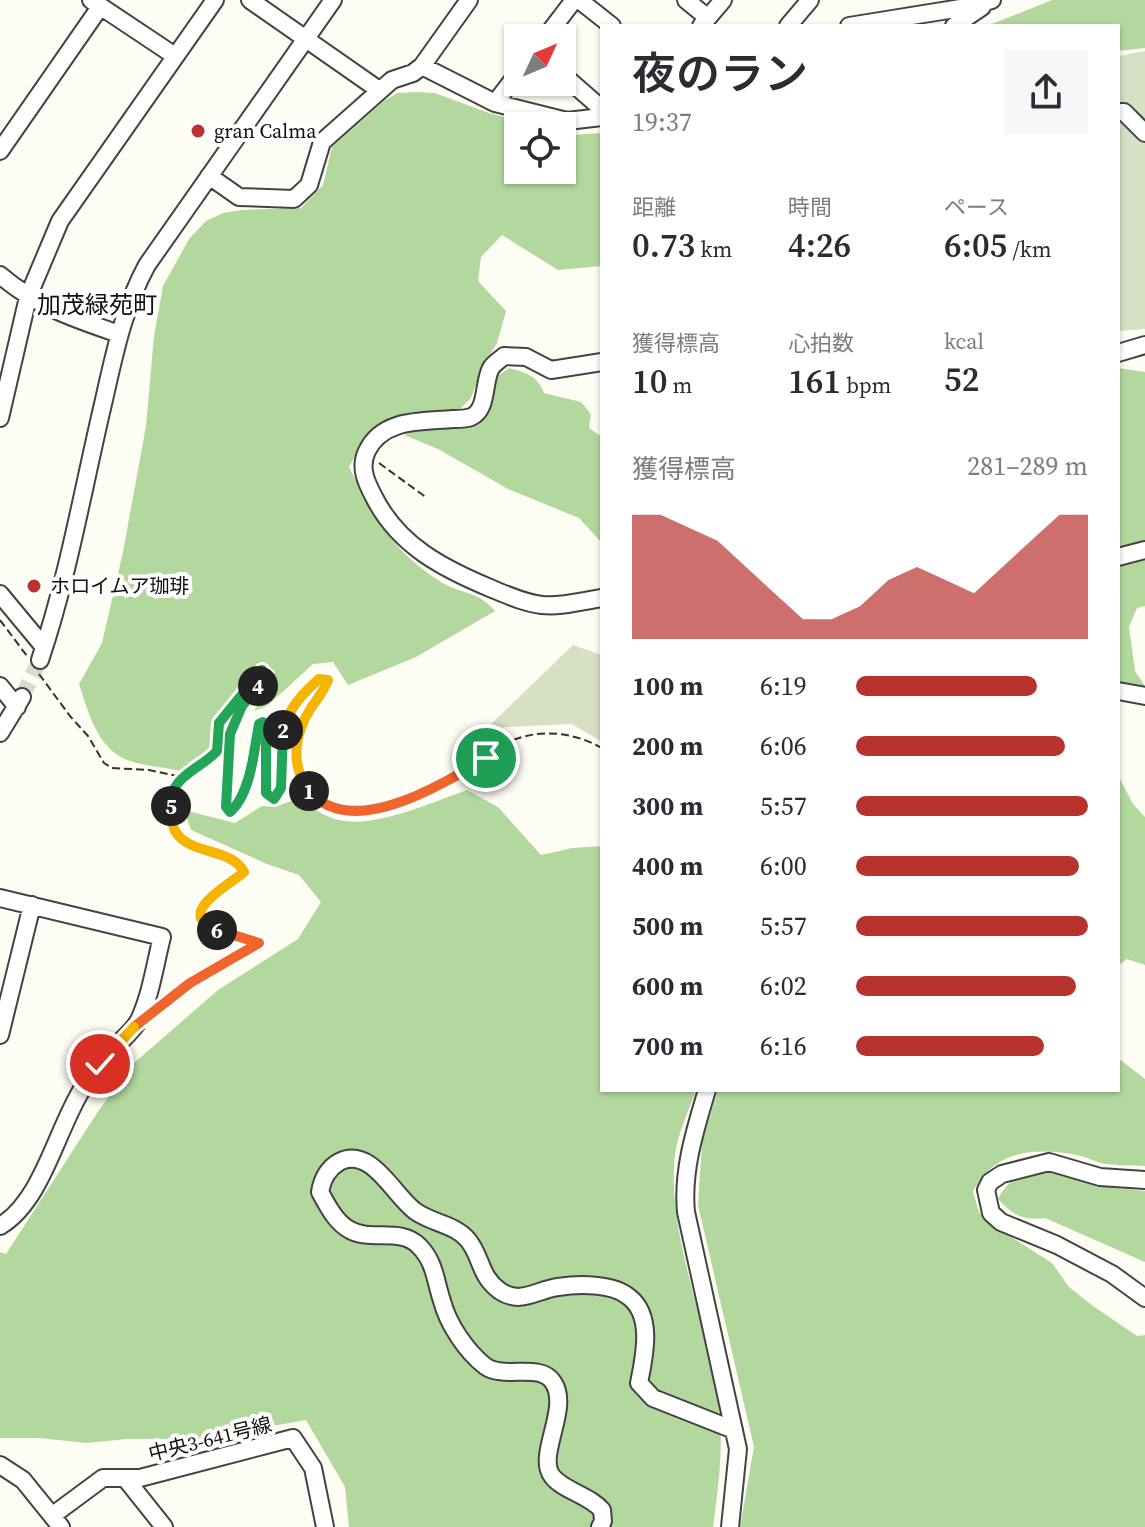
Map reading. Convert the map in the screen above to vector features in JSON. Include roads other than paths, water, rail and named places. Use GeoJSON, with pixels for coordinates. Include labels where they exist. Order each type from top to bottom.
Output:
{"type":"FeatureCollection","features":[{"type":"Feature","properties":{"kind":"street"},"geometry":{"type":"LineString","coordinates":[[0,418],[28,297],[60,221],[215,0]]}},
{"type":"Feature","properties":{"kind":"street"},"geometry":{"type":"LineString","coordinates":[[250,0],[379,90]]}},
{"type":"Feature","properties":{"kind":"street"},"geometry":{"type":"LineString","coordinates":[[0,594],[39,661],[56,610],[129,300],[147,265],[333,0]]}},
{"type":"Feature","properties":{"kind":"street"},"geometry":{"type":"LineString","coordinates":[[209,176],[239,197],[294,199],[309,185],[322,142],[392,80],[413,73],[422,66],[469,0]]}},
{"type":"Feature","properties":{"kind":"street"},"geometry":{"type":"LineString","coordinates":[[557,24],[577,0],[609,24]]}},
{"type":"Feature","properties":{"kind":"street"},"geometry":{"type":"LineString","coordinates":[[686,0],[705,22],[723,0]]}},
{"type":"Feature","properties":{"kind":"street"},"geometry":{"type":"LineString","coordinates":[[790,24],[810,0]]}},
{"type":"Feature","properties":{"kind":"street"},"geometry":{"type":"LineString","coordinates":[[861,24],[992,0]]}},
{"type":"Feature","properties":{"kind":"street"},"geometry":{"type":"LineString","coordinates":[[957,24],[992,0]]}},
{"type":"Feature","properties":{"kind":"street"},"geometry":{"type":"LineString","coordinates":[[0,151],[95,3],[175,56]]}},
{"type":"Feature","properties":{"kind":"street"},"geometry":{"type":"LineString","coordinates":[[422,66],[495,103],[567,121],[600,117]]}},
{"type":"Feature","properties":{"kind":"street"},"geometry":{"type":"LineString","coordinates":[[576,86],[600,107]]}},
{"type":"Feature","properties":{"kind":"street"},"geometry":{"type":"LineString","coordinates":[[495,103],[504,91]]}},
{"type":"Feature","properties":{"kind":"street"},"geometry":{"type":"LineString","coordinates":[[1120,112],[1124,112],[1145,133]]}},
{"type":"Feature","properties":{"kind":"street"},"geometry":{"type":"LineString","coordinates":[[0,275],[28,297],[58,313],[119,334]]}},
{"type":"Feature","properties":{"kind":"street"},"geometry":{"type":"LineString","coordinates":[[1120,352],[1145,345]]}},
{"type":"Feature","properties":{"kind":"street"},"geometry":{"type":"LineString","coordinates":[[600,362],[551,370],[526,357],[504,356],[491,368],[480,408],[471,417],[395,424],[376,438],[366,453],[363,471],[377,504],[410,545],[434,562],[525,601],[563,605],[600,598]]}},
{"type":"Feature","properties":{"kind":"street"},"geometry":{"type":"LineString","coordinates":[[1120,556],[1145,550]]}},
{"type":"Feature","properties":{"kind":"street"},"geometry":{"type":"LineString","coordinates":[[0,686],[20,702],[0,733]]}},
{"type":"Feature","properties":{"kind":"street"},"geometry":{"type":"LineString","coordinates":[[1120,691],[1145,696]]}},
{"type":"Feature","properties":{"kind":"street"},"geometry":{"type":"LineString","coordinates":[[0,898],[162,937],[139,1022],[84,1085],[28,1198],[13,1218],[0,1226]]}},
{"type":"Feature","properties":{"kind":"street"},"geometry":{"type":"LineString","coordinates":[[0,1035],[32,905]]}},
{"type":"Feature","properties":{"kind":"street"},"geometry":{"type":"LineString","coordinates":[[706,1092],[684,1189],[686,1212],[738,1449],[730,1527]]}},
{"type":"Feature","properties":{"kind":"street"},"geometry":{"type":"LineString","coordinates":[[600,1527],[603,1515],[597,1504],[552,1476],[548,1464],[557,1415],[558,1395],[554,1383],[547,1375],[538,1372],[503,1372],[487,1367],[454,1329],[443,1305],[435,1266],[418,1245],[397,1236],[349,1230],[338,1220],[320,1192],[327,1172],[335,1164],[345,1159],[364,1161],[412,1210],[462,1233],[470,1242],[482,1272],[503,1293],[517,1298],[556,1287],[598,1287],[631,1297],[643,1319],[646,1350],[639,1383],[653,1398],[734,1430]]}},
{"type":"Feature","properties":{"kind":"street"},"geometry":{"type":"LineString","coordinates":[[1145,1180],[1100,1177],[1049,1162],[1002,1174],[990,1182],[986,1190],[987,1205],[1001,1222],[1085,1259],[1145,1298]]}},
{"type":"Feature","properties":{"kind":"street","name":"中央3-641号線"},"geometry":{"type":"LineString","coordinates":[[57,1521],[103,1478],[140,1478],[293,1438],[313,1468],[325,1527]]}},
{"type":"Feature","properties":{"kind":"street"},"geometry":{"type":"LineString","coordinates":[[2,1471],[23,1480],[57,1521]]}},
{"type":"Feature","properties":{"kind":"street"},"geometry":{"type":"LineString","coordinates":[[125,1478],[164,1527]]}},
{"type":"Feature","properties":{"kind":"tunnel"},"geometry":{"type":"LineString","coordinates":[[22,697],[40,660]]}},
{"type":"Feature","properties":{"kind":"place","name":"gran Calma"},"geometry":{"type":"Point","coordinates":[198,131]}},
{"type":"Feature","properties":{"kind":"place","name":"ホロイムア珈琲"},"geometry":{"type":"Point","coordinates":[34,586]}},
{"type":"Feature","properties":{"kind":"district","name":"加茂緑苑町"},"geometry":{"type":"Point","coordinates":[97,304]}}]}
